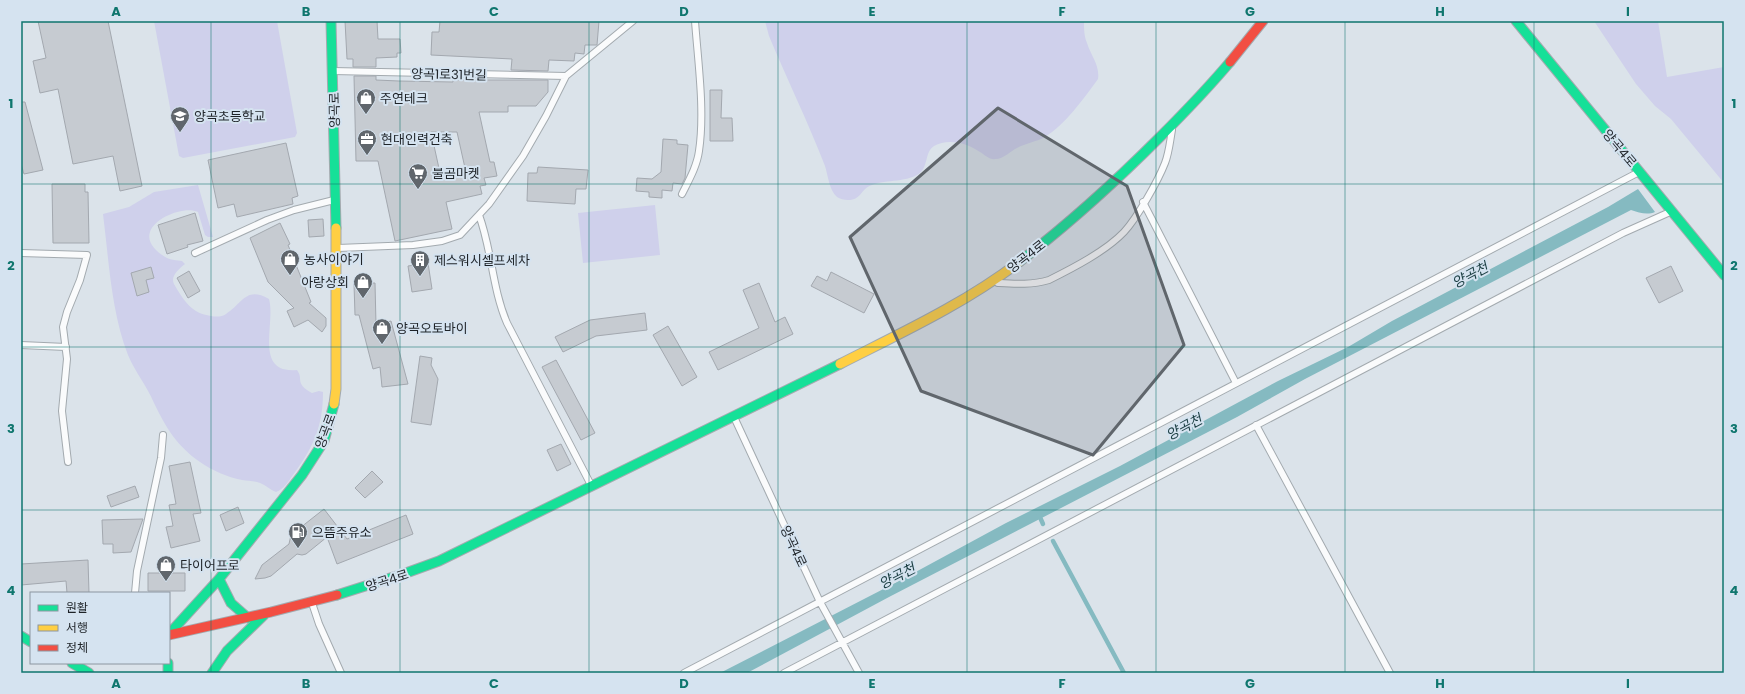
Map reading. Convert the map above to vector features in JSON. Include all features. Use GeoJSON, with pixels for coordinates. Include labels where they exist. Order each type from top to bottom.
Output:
{"type":"FeatureCollection","features":[{"type":"Feature","properties":{"kind":"main road","name":"양곡로"},"geometry":{"type":"LineString","coordinates":[[170,634],[219,579],[302,475],[324,441],[332,414],[336,389],[337,248],[331,21]]}},
{"type":"Feature","properties":{"kind":"main road","name":"양곡4로"},"geometry":{"type":"LineString","coordinates":[[170,635],[264,615],[403,576],[439,561],[734,417],[929,319],[991,283],[1093,201],[1173,124],[1238,53],[1263,21]]}},
{"type":"Feature","properties":{"kind":"main road","name":"양곡4로"},"geometry":{"type":"LineString","coordinates":[[1516,21],[1724,275]]}},
{"type":"Feature","properties":{"kind":"main road"},"geometry":{"type":"LineString","coordinates":[[219,579],[231,602],[248,618]]}},
{"type":"Feature","properties":{"kind":"main road"},"geometry":{"type":"LineString","coordinates":[[212,673],[227,651],[264,615]]}},
{"type":"Feature","properties":{"kind":"main road"},"geometry":{"type":"LineString","coordinates":[[21,636],[30,641]]}},
{"type":"Feature","properties":{"kind":"main road"},"geometry":{"type":"LineString","coordinates":[[74,664],[89,673]]}},
{"type":"Feature","properties":{"kind":"lane"},"geometry":{"type":"LineString","coordinates":[[337,248],[412,245],[442,241],[460,235],[489,204],[523,156],[546,116],[566,76],[633,21]]}},
{"type":"Feature","properties":{"kind":"lane"},"geometry":{"type":"LineString","coordinates":[[682,194],[693,173],[699,152],[701,122],[695,21]]}},
{"type":"Feature","properties":{"kind":"lane","name":"양곡1로31번길"},"geometry":{"type":"LineString","coordinates":[[333,71],[566,76]]}},
{"type":"Feature","properties":{"kind":"lane"},"geometry":{"type":"LineString","coordinates":[[991,283],[1038,284],[1059,275],[1110,244],[1124,232],[1158,179],[1165,163],[1173,124]]}},
{"type":"Feature","properties":{"kind":"lane"},"geometry":{"type":"LineString","coordinates":[[684,673],[1640,171]]}},
{"type":"Feature","properties":{"kind":"lane"},"geometry":{"type":"LineString","coordinates":[[195,253],[267,220],[294,210],[336,200]]}},
{"type":"Feature","properties":{"kind":"lane"},"geometry":{"type":"LineString","coordinates":[[1144,202],[1236,384]]}},
{"type":"Feature","properties":{"kind":"lane"},"geometry":{"type":"LineString","coordinates":[[784,673],[1623,233],[1673,211]]}},
{"type":"Feature","properties":{"kind":"lane"},"geometry":{"type":"LineString","coordinates":[[479,215],[487,238],[498,300],[507,323],[592,486]]}},
{"type":"Feature","properties":{"kind":"lane"},"geometry":{"type":"LineString","coordinates":[[21,253],[87,255],[80,280],[64,321],[67,367],[62,411],[68,462]]}},
{"type":"Feature","properties":{"kind":"lane"},"geometry":{"type":"LineString","coordinates":[[21,346],[66,347]]}},
{"type":"Feature","properties":{"kind":"lane","name":"양곡4로"},"geometry":{"type":"LineString","coordinates":[[734,417],[820,602],[858,673]]}},
{"type":"Feature","properties":{"kind":"lane"},"geometry":{"type":"LineString","coordinates":[[1256,425],[1390,673]]}},
{"type":"Feature","properties":{"kind":"lane"},"geometry":{"type":"LineString","coordinates":[[135,592],[139,565],[161,458],[163,435]]}},
{"type":"Feature","properties":{"kind":"lane"},"geometry":{"type":"LineString","coordinates":[[312,601],[319,624],[341,673]]}},
{"type":"Feature","properties":{"kind":"highlighted area"},"geometry":{"type":"Polygon","coordinates":[[[998,108],[1127,186],[1184,345],[1093,455],[921,391],[850,237],[998,108]]]}},
{"type":"Feature","properties":{"kind":"shaded area"},"geometry":{"type":"Polygon","coordinates":[[[154,21],[277,21],[297,133],[295,137],[183,158],[179,156],[154,21]]]}},
{"type":"Feature","properties":{"kind":"shaded area"},"geometry":{"type":"Polygon","coordinates":[[[765,21],[1084,21],[1085,38],[1098,69],[1098,79],[1060,126],[1042,139],[1020,146],[999,159],[989,158],[975,149],[963,144],[945,142],[934,146],[931,149],[925,166],[921,172],[916,175],[910,178],[872,185],[853,200],[844,200],[837,197],[832,190],[825,166],[812,133],[769,36],[765,21]]]}},
{"type":"Feature","properties":{"kind":"shaded area"},"geometry":{"type":"Polygon","coordinates":[[[1594,21],[1658,21],[1667,77],[1724,67],[1724,183],[1671,119],[1655,106],[1636,84],[1594,21]]]}},
{"type":"Feature","properties":{"kind":"shaded area"},"geometry":{"type":"Polygon","coordinates":[[[198,185],[213,237],[208,237],[205,235],[198,212],[186,210],[164,217],[153,227],[149,236],[151,244],[160,253],[167,258],[182,261],[185,264],[174,275],[174,284],[185,301],[193,309],[215,317],[224,315],[232,310],[250,295],[261,295],[269,299],[269,345],[271,356],[275,364],[283,369],[297,370],[301,384],[306,390],[312,393],[319,391],[323,392],[323,405],[316,436],[306,456],[288,483],[276,492],[260,483],[236,479],[215,471],[185,450],[163,421],[128,355],[122,338],[111,286],[103,214],[129,207],[154,192],[198,185]]]}},
{"type":"Feature","properties":{"kind":"shaded area"},"geometry":{"type":"Polygon","coordinates":[[[1638,189],[1655,212],[1643,213],[1631,210],[1305,379],[1237,417],[889,597],[747,673],[720,673],[899,581],[1006,523],[1120,466],[1278,381],[1348,347],[1392,321],[1608,207],[1638,189]]]}},
{"type":"Feature","properties":{"kind":"shaded area"},"geometry":{"type":"Polygon","coordinates":[[[655,205],[660,255],[583,263],[578,213],[655,205]]]}},
{"type":"Feature","properties":{"kind":"building"},"geometry":{"type":"Polygon","coordinates":[[[38,21],[108,21],[142,186],[120,191],[113,156],[73,164],[58,89],[40,93],[33,61],[46,58],[38,21]]]}},
{"type":"Feature","properties":{"kind":"building"},"geometry":{"type":"Polygon","coordinates":[[[345,21],[377,21],[378,39],[400,39],[401,53],[397,53],[397,57],[376,58],[376,67],[353,67],[353,59],[347,59],[345,21]]]}},
{"type":"Feature","properties":{"kind":"building"},"geometry":{"type":"Polygon","coordinates":[[[440,21],[599,21],[597,45],[585,45],[584,54],[575,53],[574,61],[549,60],[548,71],[511,70],[512,59],[431,55],[432,32],[439,32],[440,21]]]}},
{"type":"Feature","properties":{"kind":"building"},"geometry":{"type":"Polygon","coordinates":[[[354,76],[376,76],[376,80],[399,81],[453,82],[453,80],[548,80],[548,92],[536,106],[508,106],[508,112],[479,112],[490,162],[494,162],[497,176],[484,178],[486,185],[480,186],[482,194],[446,202],[452,229],[395,241],[378,161],[356,161],[354,76]],[[431,132],[440,173],[465,168],[457,132],[431,132]]]}},
{"type":"Feature","properties":{"kind":"building"},"geometry":{"type":"Polygon","coordinates":[[[710,90],[722,90],[721,118],[732,118],[733,141],[710,141],[710,90]]]}},
{"type":"Feature","properties":{"kind":"building"},"geometry":{"type":"Polygon","coordinates":[[[21,102],[25,102],[43,170],[24,174],[21,164],[21,102]]]}},
{"type":"Feature","properties":{"kind":"building"},"geometry":{"type":"Polygon","coordinates":[[[663,139],[677,140],[677,144],[688,145],[685,178],[682,184],[673,183],[672,191],[662,190],[662,198],[649,197],[649,192],[636,191],[637,178],[652,179],[661,172],[663,139]]]}},
{"type":"Feature","properties":{"kind":"building"},"geometry":{"type":"Polygon","coordinates":[[[286,143],[298,196],[292,198],[293,204],[237,217],[234,204],[218,208],[208,160],[286,143]]]}},
{"type":"Feature","properties":{"kind":"building"},"geometry":{"type":"Polygon","coordinates":[[[538,167],[588,170],[586,189],[576,189],[575,204],[527,201],[528,173],[537,173],[538,167]]]}},
{"type":"Feature","properties":{"kind":"building"},"geometry":{"type":"Polygon","coordinates":[[[52,184],[85,184],[85,192],[88,192],[89,243],[53,243],[52,184]]]}},
{"type":"Feature","properties":{"kind":"building"},"geometry":{"type":"Polygon","coordinates":[[[195,213],[203,241],[187,245],[188,247],[167,254],[158,225],[195,213]]]}},
{"type":"Feature","properties":{"kind":"building"},"geometry":{"type":"Polygon","coordinates":[[[323,219],[324,236],[309,237],[308,220],[323,219]]]}},
{"type":"Feature","properties":{"kind":"building"},"geometry":{"type":"Polygon","coordinates":[[[280,223],[290,244],[288,245],[311,302],[309,303],[326,318],[326,326],[322,332],[308,320],[294,327],[287,311],[294,308],[268,282],[250,238],[280,223]]]}},
{"type":"Feature","properties":{"kind":"building","name":"제스워시셀프세차"},"geometry":{"type":"Polygon","coordinates":[[[428,263],[432,289],[412,292],[408,266],[428,263]]]}},
{"type":"Feature","properties":{"kind":"building"},"geometry":{"type":"Polygon","coordinates":[[[1671,266],[1683,291],[1659,303],[1646,278],[1671,266]]]}},
{"type":"Feature","properties":{"kind":"building"},"geometry":{"type":"Polygon","coordinates":[[[151,267],[154,278],[146,280],[149,292],[137,296],[131,273],[151,267]]]}},
{"type":"Feature","properties":{"kind":"building"},"geometry":{"type":"Polygon","coordinates":[[[189,271],[200,291],[188,298],[177,278],[189,271]]]}},
{"type":"Feature","properties":{"kind":"building"},"geometry":{"type":"Polygon","coordinates":[[[831,272],[874,294],[864,313],[811,286],[817,276],[827,281],[831,272]]]}},
{"type":"Feature","properties":{"kind":"building"},"geometry":{"type":"Polygon","coordinates":[[[375,283],[376,325],[391,321],[408,384],[382,387],[380,367],[373,369],[359,315],[355,315],[354,284],[375,283]]]}},
{"type":"Feature","properties":{"kind":"building"},"geometry":{"type":"Polygon","coordinates":[[[759,283],[775,322],[785,317],[793,334],[718,370],[709,352],[759,328],[743,290],[759,283]]]}},
{"type":"Feature","properties":{"kind":"building"},"geometry":{"type":"Polygon","coordinates":[[[645,313],[647,330],[596,336],[563,352],[555,337],[590,320],[645,313]]]}},
{"type":"Feature","properties":{"kind":"building"},"geometry":{"type":"Polygon","coordinates":[[[668,326],[697,377],[682,386],[653,335],[668,326]]]}},
{"type":"Feature","properties":{"kind":"building"},"geometry":{"type":"Polygon","coordinates":[[[420,356],[432,358],[431,365],[438,379],[431,425],[411,422],[420,356]]]}},
{"type":"Feature","properties":{"kind":"building"},"geometry":{"type":"Polygon","coordinates":[[[556,360],[595,433],[581,440],[542,367],[556,360]]]}},
{"type":"Feature","properties":{"kind":"building"},"geometry":{"type":"Polygon","coordinates":[[[561,444],[571,464],[557,471],[547,450],[561,444]]]}},
{"type":"Feature","properties":{"kind":"building"},"geometry":{"type":"Polygon","coordinates":[[[190,462],[201,513],[193,514],[200,541],[171,548],[166,527],[173,526],[169,505],[176,504],[169,466],[190,462]]]}},
{"type":"Feature","properties":{"kind":"building"},"geometry":{"type":"Polygon","coordinates":[[[372,471],[383,482],[365,498],[355,488],[372,471]]]}},
{"type":"Feature","properties":{"kind":"building"},"geometry":{"type":"Polygon","coordinates":[[[135,486],[139,497],[111,507],[107,496],[135,486]]]}},
{"type":"Feature","properties":{"kind":"building"},"geometry":{"type":"Polygon","coordinates":[[[238,507],[244,523],[226,531],[220,515],[238,507]]]}},
{"type":"Feature","properties":{"kind":"building"},"geometry":{"type":"Polygon","coordinates":[[[324,509],[347,539],[406,515],[413,534],[337,564],[327,537],[306,554],[297,554],[271,576],[255,579],[262,565],[289,544],[291,535],[324,509]]]}},
{"type":"Feature","properties":{"kind":"building"},"geometry":{"type":"Polygon","coordinates":[[[143,519],[131,552],[113,553],[113,544],[103,544],[102,520],[143,519]]]}},
{"type":"Feature","properties":{"kind":"building"},"geometry":{"type":"Polygon","coordinates":[[[88,560],[89,592],[67,592],[66,581],[21,585],[21,564],[88,560]]]}},
{"type":"Feature","properties":{"kind":"building","name":"타이어프로"},"geometry":{"type":"Polygon","coordinates":[[[148,573],[185,573],[185,591],[148,591],[148,573]]]}},
{"type":"Feature","properties":{"kind":"waterway"},"geometry":{"type":"LineString","coordinates":[[1039,515],[1043,524]]}},
{"type":"Feature","properties":{"kind":"waterway"},"geometry":{"type":"LineString","coordinates":[[1053,541],[1124,673]]}},
{"type":"Feature","properties":{"kind":"traffic: fast"},"geometry":{"type":"LineString","coordinates":[[331,21],[336,228]]}},
{"type":"Feature","properties":{"kind":"traffic: fast"},"geometry":{"type":"LineString","coordinates":[[1516,21],[1724,275]]}},
{"type":"Feature","properties":{"kind":"traffic: fast"},"geometry":{"type":"LineString","coordinates":[[1019,262],[1074,218],[1126,170],[1187,110],[1230,62]]}},
{"type":"Feature","properties":{"kind":"traffic: fast"},"geometry":{"type":"LineString","coordinates":[[337,595],[439,561],[840,364]]}},
{"type":"Feature","properties":{"kind":"traffic: fast"},"geometry":{"type":"LineString","coordinates":[[170,633],[219,579],[302,475],[324,441],[334,404]]}},
{"type":"Feature","properties":{"kind":"traffic: fast"},"geometry":{"type":"LineString","coordinates":[[219,579],[231,603],[248,618]]}},
{"type":"Feature","properties":{"kind":"traffic: fast"},"geometry":{"type":"LineString","coordinates":[[212,673],[227,651],[264,615]]}},
{"type":"Feature","properties":{"kind":"traffic: fast"},"geometry":{"type":"LineString","coordinates":[[21,636],[30,641]]}},
{"type":"Feature","properties":{"kind":"traffic: fast"},"geometry":{"type":"LineString","coordinates":[[74,664],[89,673]]}},
{"type":"Feature","properties":{"kind":"traffic: fast"},"geometry":{"type":"LineString","coordinates":[[168,664],[168,673]]}},
{"type":"Feature","properties":{"kind":"traffic: slow"},"geometry":{"type":"LineString","coordinates":[[334,404],[336,389],[336,228]]}},
{"type":"Feature","properties":{"kind":"traffic: slow"},"geometry":{"type":"LineString","coordinates":[[840,364],[954,305],[1019,262]]}},
{"type":"Feature","properties":{"kind":"traffic: jam"},"geometry":{"type":"LineString","coordinates":[[1230,62],[1263,21]]}},
{"type":"Feature","properties":{"kind":"traffic: jam"},"geometry":{"type":"LineString","coordinates":[[170,635],[271,612],[337,595]]}},
{"type":"Feature","properties":{"kind":"place","name":"주연테크"},"geometry":{"type":"Point","coordinates":[366,115]}},
{"type":"Feature","properties":{"kind":"place","name":"양곡초등학교"},"geometry":{"type":"Point","coordinates":[180,133]}},
{"type":"Feature","properties":{"kind":"place","name":"현대인력건축"},"geometry":{"type":"Point","coordinates":[367,156]}},
{"type":"Feature","properties":{"kind":"place","name":"불곰마켓"},"geometry":{"type":"Point","coordinates":[418,190]}},
{"type":"Feature","properties":{"kind":"place","name":"농사이야기"},"geometry":{"type":"Point","coordinates":[290,276]}},
{"type":"Feature","properties":{"kind":"place","name":"제스워시셀프세차"},"geometry":{"type":"Point","coordinates":[420,277]}},
{"type":"Feature","properties":{"kind":"place","name":"아랑상회"},"geometry":{"type":"Point","coordinates":[363,299]}},
{"type":"Feature","properties":{"kind":"place","name":"양곡오토바이"},"geometry":{"type":"Point","coordinates":[382,345]}},
{"type":"Feature","properties":{"kind":"place","name":"으뜸주유소"},"geometry":{"type":"Point","coordinates":[298,549]}},
{"type":"Feature","properties":{"kind":"place","name":"타이어프로"},"geometry":{"type":"Point","coordinates":[166,582]}},
{"type":"Feature","properties":{"kind":"water label","name":"양곡천"},"geometry":{"type":"Point","coordinates":[1470,275]}},
{"type":"Feature","properties":{"kind":"water label","name":"양곡천"},"geometry":{"type":"Point","coordinates":[1184,427]}},
{"type":"Feature","properties":{"kind":"water label","name":"양곡천"},"geometry":{"type":"Point","coordinates":[897,576]}}]}
